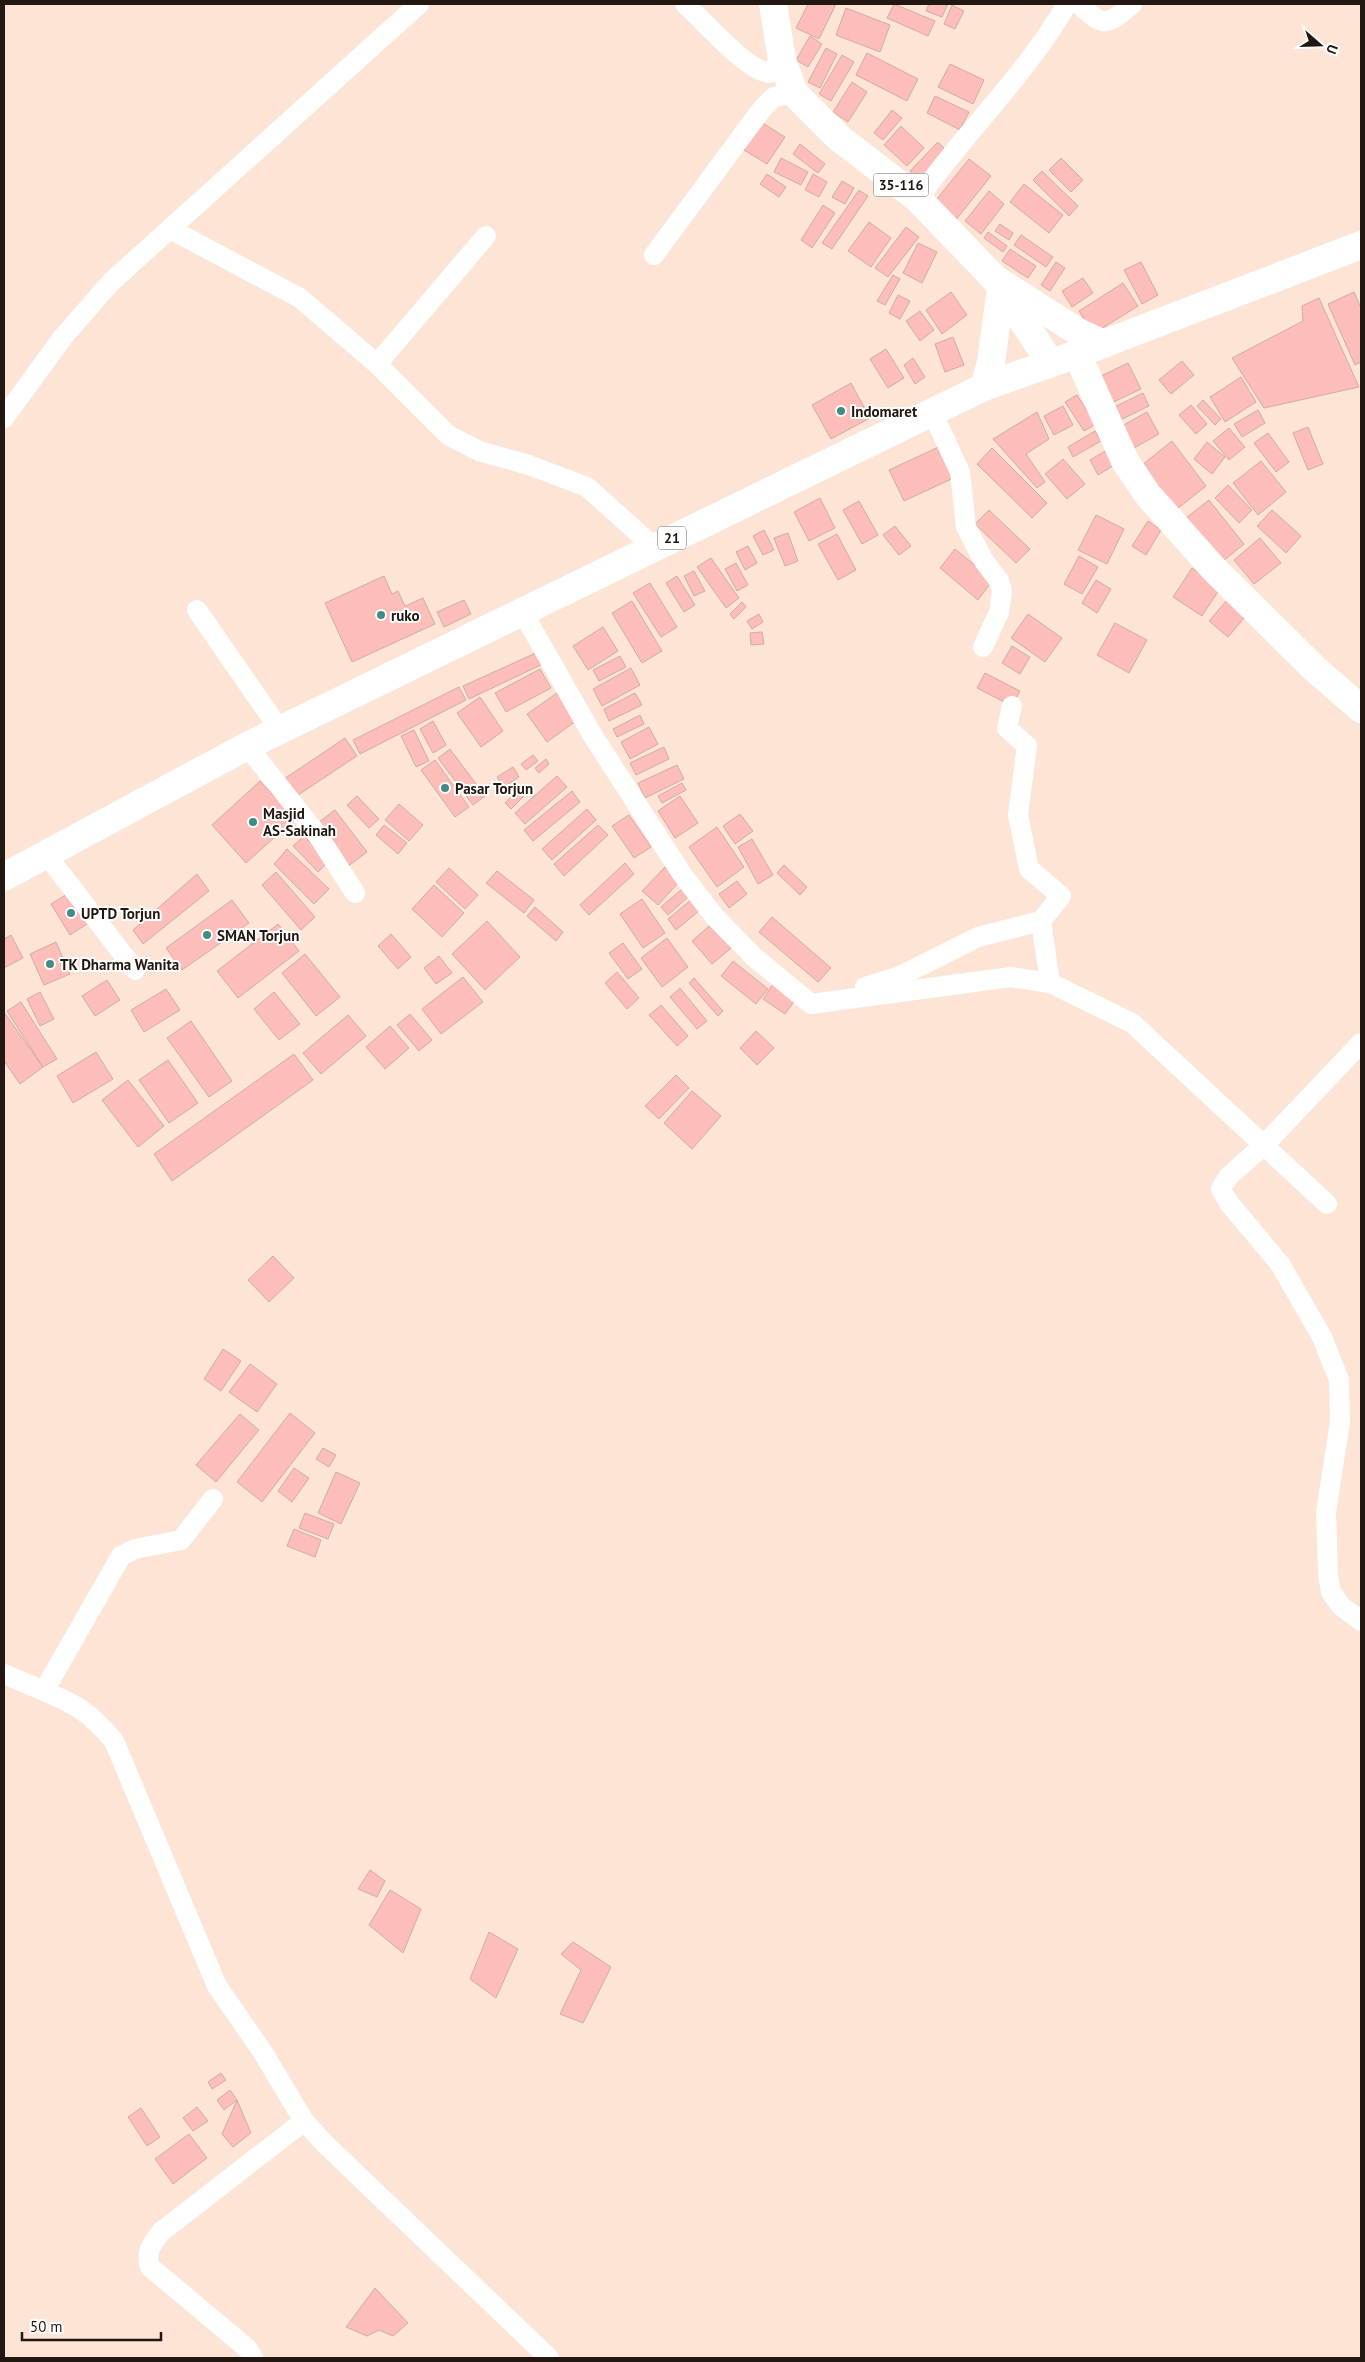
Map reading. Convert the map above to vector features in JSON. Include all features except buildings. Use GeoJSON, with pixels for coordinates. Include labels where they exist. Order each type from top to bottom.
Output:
{"type":"FeatureCollection","features":[{"type":"Feature","properties":{"kind":"main road","name":"35-116"},"geometry":{"type":"LineString","coordinates":[[773,4],[782,60],[794,93],[838,137],[918,199],[998,284],[1050,362]]}},
{"type":"Feature","properties":{"kind":"main road","name":"21"},"geometry":{"type":"LineString","coordinates":[[4,878],[247,746],[984,387],[1104,344],[1361,245]]}},
{"type":"Feature","properties":{"kind":"main road"},"geometry":{"type":"LineString","coordinates":[[984,387],[990,362],[998,284],[1080,333],[1104,344]]}},
{"type":"Feature","properties":{"kind":"main road"},"geometry":{"type":"LineString","coordinates":[[1077,354],[1125,461],[1148,494],[1213,568],[1315,669],[1361,709]]}},
{"type":"Feature","properties":{"kind":"street"},"geometry":{"type":"LineString","coordinates":[[4,418],[63,337],[111,282],[419,4]]}},
{"type":"Feature","properties":{"kind":"street"},"geometry":{"type":"LineString","coordinates":[[685,4],[738,54],[762,72],[769,73],[782,60]]}},
{"type":"Feature","properties":{"kind":"street"},"geometry":{"type":"LineString","coordinates":[[918,199],[947,158],[1034,55],[1067,4]]}},
{"type":"Feature","properties":{"kind":"street"},"geometry":{"type":"LineString","coordinates":[[1079,4],[1098,20],[1106,22],[1115,19],[1132,4]]}},
{"type":"Feature","properties":{"kind":"street"},"geometry":{"type":"LineString","coordinates":[[654,255],[762,108],[774,97],[794,93]]}},
{"type":"Feature","properties":{"kind":"street"},"geometry":{"type":"LineString","coordinates":[[170,229],[300,298],[377,364],[448,435],[479,451],[529,465],[586,487],[654,547]]}},
{"type":"Feature","properties":{"kind":"street"},"geometry":{"type":"LineString","coordinates":[[377,364],[486,236]]}},
{"type":"Feature","properties":{"kind":"street"},"geometry":{"type":"LineString","coordinates":[[932,412],[960,472],[966,528],[984,561],[999,581],[1002,591],[999,612],[983,647]]}},
{"type":"Feature","properties":{"kind":"street"},"geometry":{"type":"LineString","coordinates":[[197,610],[280,730]]}},
{"type":"Feature","properties":{"kind":"street"},"geometry":{"type":"LineString","coordinates":[[523,613],[593,736],[682,874],[715,917],[754,957],[810,1004],[1011,977],[1050,983],[1132,1023],[1328,1204]]}},
{"type":"Feature","properties":{"kind":"street"},"geometry":{"type":"LineString","coordinates":[[810,1004],[900,976],[978,937],[1041,921],[1061,896],[1029,869],[1018,814],[1027,746],[1007,728],[1012,706]]}},
{"type":"Feature","properties":{"kind":"street"},"geometry":{"type":"LineString","coordinates":[[247,746],[316,834],[355,893]]}},
{"type":"Feature","properties":{"kind":"street"},"geometry":{"type":"LineString","coordinates":[[46,854],[135,970]]}},
{"type":"Feature","properties":{"kind":"street"},"geometry":{"type":"LineString","coordinates":[[1041,921],[1050,983]]}},
{"type":"Feature","properties":{"kind":"street"},"geometry":{"type":"LineString","coordinates":[[1361,1043],[1264,1145],[1228,1177],[1221,1189],[1228,1203],[1280,1264],[1322,1337],[1339,1380],[1340,1422],[1326,1512],[1328,1575],[1331,1592],[1341,1606],[1361,1621]]}},
{"type":"Feature","properties":{"kind":"street"},"geometry":{"type":"LineString","coordinates":[[44,1691],[122,1556],[135,1549],[181,1540],[213,1499]]}},
{"type":"Feature","properties":{"kind":"street"},"geometry":{"type":"LineString","coordinates":[[4,1674],[71,1702],[92,1716],[114,1741],[217,1986],[262,2051],[304,2121],[325,2144],[549,2358]]}},
{"type":"Feature","properties":{"kind":"street"},"geometry":{"type":"LineString","coordinates":[[254,2358],[248,2349],[150,2267],[147,2257],[148,2250],[161,2232],[304,2121]]}},
{"type":"Feature","properties":{"kind":"place","name":"Indomaret"},"geometry":{"type":"Point","coordinates":[841,411]}},
{"type":"Feature","properties":{"kind":"place","name":"ruko"},"geometry":{"type":"Point","coordinates":[381,615]}},
{"type":"Feature","properties":{"kind":"place","name":"Pasar Torjun"},"geometry":{"type":"Point","coordinates":[445,788]}},
{"type":"Feature","properties":{"kind":"place","name":"Masjid AS-Sakinah"},"geometry":{"type":"Point","coordinates":[253,822]}},
{"type":"Feature","properties":{"kind":"place","name":"UPTD Torjun"},"geometry":{"type":"Point","coordinates":[71,913]}},
{"type":"Feature","properties":{"kind":"place","name":"SMAN Torjun"},"geometry":{"type":"Point","coordinates":[207,935]}},
{"type":"Feature","properties":{"kind":"place","name":"TK Dharma Wanita"},"geometry":{"type":"Point","coordinates":[50,964]}}]}
